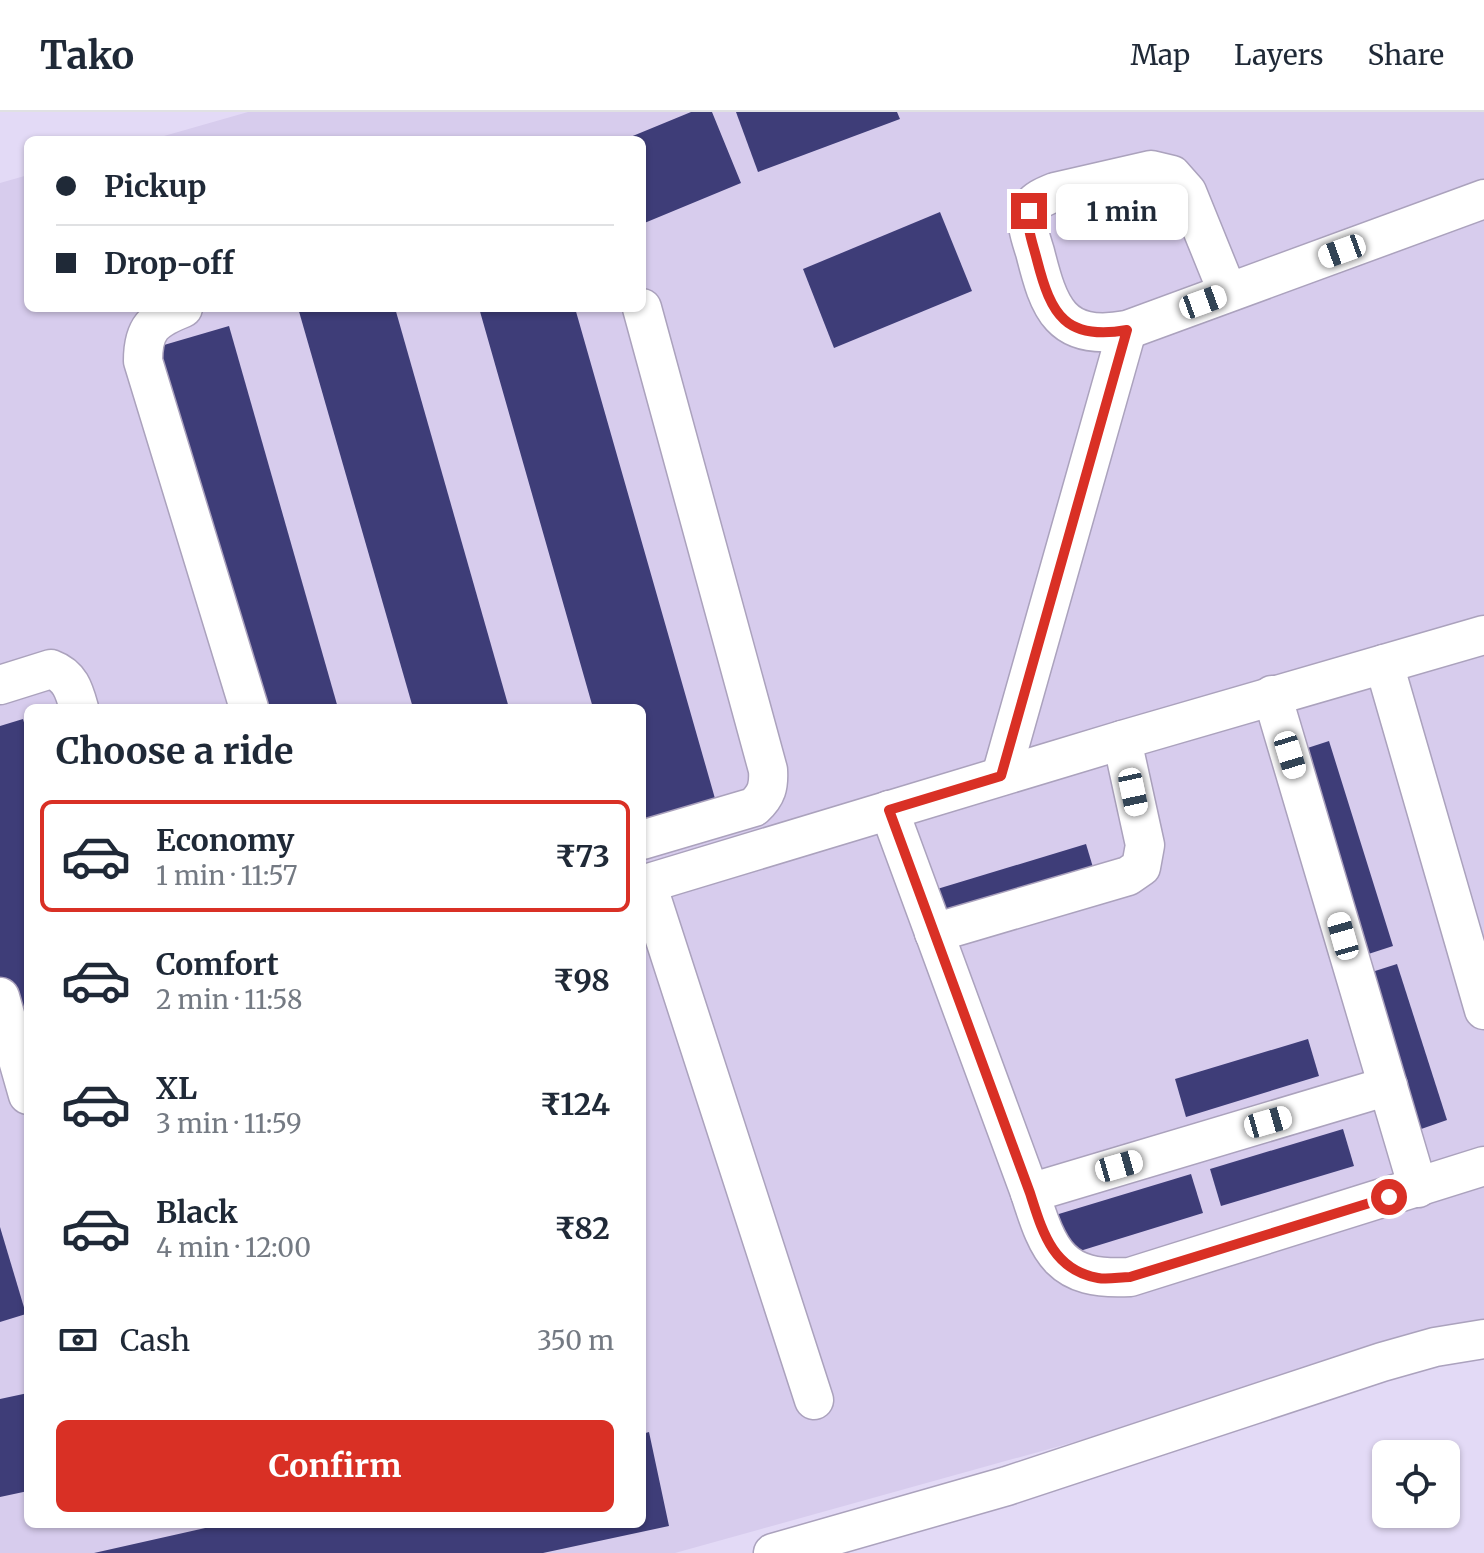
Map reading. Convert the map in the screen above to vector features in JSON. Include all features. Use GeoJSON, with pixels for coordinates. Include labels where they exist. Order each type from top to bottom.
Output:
{"type":"FeatureCollection","features":[{"type":"Feature","properties":{"kind":"street"},"geometry":{"type":"LineString","coordinates":[[1228,293],[1187,192],[1172,175],[1151,170],[1055,192],[1042,197],[1029,211],[1027,220],[1043,286],[1053,307],[1066,322],[1084,332],[1104,334],[1127,330],[1228,293],[1484,199]]}},
{"type":"Feature","properties":{"kind":"street"},"geometry":{"type":"LineString","coordinates":[[173,312],[151,327],[143,341],[143,361],[248,704]]}},
{"type":"Feature","properties":{"kind":"street"},"geometry":{"type":"LineString","coordinates":[[643,312],[768,770],[769,784],[767,793],[754,807],[646,839]]}},
{"type":"Feature","properties":{"kind":"street"},"geometry":{"type":"LineString","coordinates":[[1001,776],[1127,330]]}},
{"type":"Feature","properties":{"kind":"street"},"geometry":{"type":"LineString","coordinates":[[646,883],[1272,695],[1484,635]]}},
{"type":"Feature","properties":{"kind":"street"},"geometry":{"type":"LineString","coordinates":[[1384,664],[1484,1010]]}},
{"type":"Feature","properties":{"kind":"street"},"geometry":{"type":"LineString","coordinates":[[0,685],[51,669],[70,682],[78,704]]}},
{"type":"Feature","properties":{"kind":"street"},"geometry":{"type":"LineString","coordinates":[[1272,695],[1418,1188]]}},
{"type":"Feature","properties":{"kind":"street"},"geometry":{"type":"LineString","coordinates":[[934,933],[1128,876],[1141,867],[1145,845],[1122,740]]}},
{"type":"Feature","properties":{"kind":"street"},"geometry":{"type":"LineString","coordinates":[[889,810],[1044,1237],[1061,1259],[1081,1272],[1100,1278],[1130,1277],[1484,1166]]}},
{"type":"Feature","properties":{"kind":"street"},"geometry":{"type":"LineString","coordinates":[[646,890],[814,1400]]}},
{"type":"Feature","properties":{"kind":"street"},"geometry":{"type":"LineString","coordinates":[[0,997],[24,1081]]}},
{"type":"Feature","properties":{"kind":"street"},"geometry":{"type":"LineString","coordinates":[[1030,1193],[1388,1086]]}},
{"type":"Feature","properties":{"kind":"street"},"geometry":{"type":"LineString","coordinates":[[773,1553],[1007,1486],[1382,1362],[1435,1347],[1484,1339]]}},
{"type":"Feature","properties":{"kind":"shaded area"},"geometry":{"type":"Polygon","coordinates":[[[248,112],[1484,112],[1484,1328],[675,1553],[0,1553],[0,183],[24,176],[24,312],[646,312],[646,136],[164,136],[248,112]]]}},
{"type":"Feature","properties":{"kind":"building"},"geometry":{"type":"Polygon","coordinates":[[[691,112],[712,112],[741,183],[646,222],[646,136],[633,136],[691,112]]]}},
{"type":"Feature","properties":{"kind":"building"},"geometry":{"type":"Polygon","coordinates":[[[736,112],[897,112],[900,119],[758,172],[736,112]]]}},
{"type":"Feature","properties":{"kind":"building"},"geometry":{"type":"Polygon","coordinates":[[[940,212],[972,291],[834,348],[803,269],[940,212]]]}},
{"type":"Feature","properties":{"kind":"building"},"geometry":{"type":"Polygon","coordinates":[[[299,312],[396,312],[508,704],[412,704],[299,312]]]}},
{"type":"Feature","properties":{"kind":"building"},"geometry":{"type":"Polygon","coordinates":[[[480,312],[576,312],[716,802],[646,823],[646,704],[592,704],[480,312]]]}},
{"type":"Feature","properties":{"kind":"building"},"geometry":{"type":"Polygon","coordinates":[[[229,326],[337,704],[241,704],[140,352],[229,326]]]}},
{"type":"Feature","properties":{"kind":"building"},"geometry":{"type":"Polygon","coordinates":[[[23,719],[24,722],[24,1089],[0,1009],[0,726],[23,719]]]}},
{"type":"Feature","properties":{"kind":"building"},"geometry":{"type":"Polygon","coordinates":[[[1329,741],[1393,946],[1350,960],[1286,755],[1329,741]]]}},
{"type":"Feature","properties":{"kind":"building"},"geometry":{"type":"Polygon","coordinates":[[[1086,844],[1098,884],[935,932],[924,893],[1086,844]]]}},
{"type":"Feature","properties":{"kind":"building"},"geometry":{"type":"Polygon","coordinates":[[[1397,964],[1447,1120],[1404,1135],[1353,978],[1397,964]]]}},
{"type":"Feature","properties":{"kind":"building"},"geometry":{"type":"Polygon","coordinates":[[[1308,1039],[1319,1076],[1186,1117],[1175,1079],[1308,1039]]]}},
{"type":"Feature","properties":{"kind":"building"},"geometry":{"type":"Polygon","coordinates":[[[1343,1129],[1354,1166],[1221,1206],[1210,1169],[1343,1129]]]}},
{"type":"Feature","properties":{"kind":"building"},"geometry":{"type":"Polygon","coordinates":[[[1191,1174],[1203,1213],[1041,1263],[1029,1223],[1191,1174]]]}},
{"type":"Feature","properties":{"kind":"building"},"geometry":{"type":"Polygon","coordinates":[[[0,1227],[24,1315],[0,1322],[0,1227]]]}},
{"type":"Feature","properties":{"kind":"building"},"geometry":{"type":"Polygon","coordinates":[[[24,1394],[24,1492],[0,1497],[0,1399],[24,1394]]]}},
{"type":"Feature","properties":{"kind":"building"},"geometry":{"type":"Polygon","coordinates":[[[649,1432],[669,1526],[543,1553],[94,1553],[205,1528],[646,1528],[646,1433],[649,1432]]]}},
{"type":"Feature","properties":{"kind":"route"},"geometry":{"type":"LineString","coordinates":[[1029,211],[1027,220],[1043,286],[1053,307],[1066,322],[1084,332],[1104,334],[1127,330],[1001,776],[889,810],[1044,1237],[1061,1259],[1081,1272],[1100,1278],[1130,1277],[1389,1197]]}}]}
